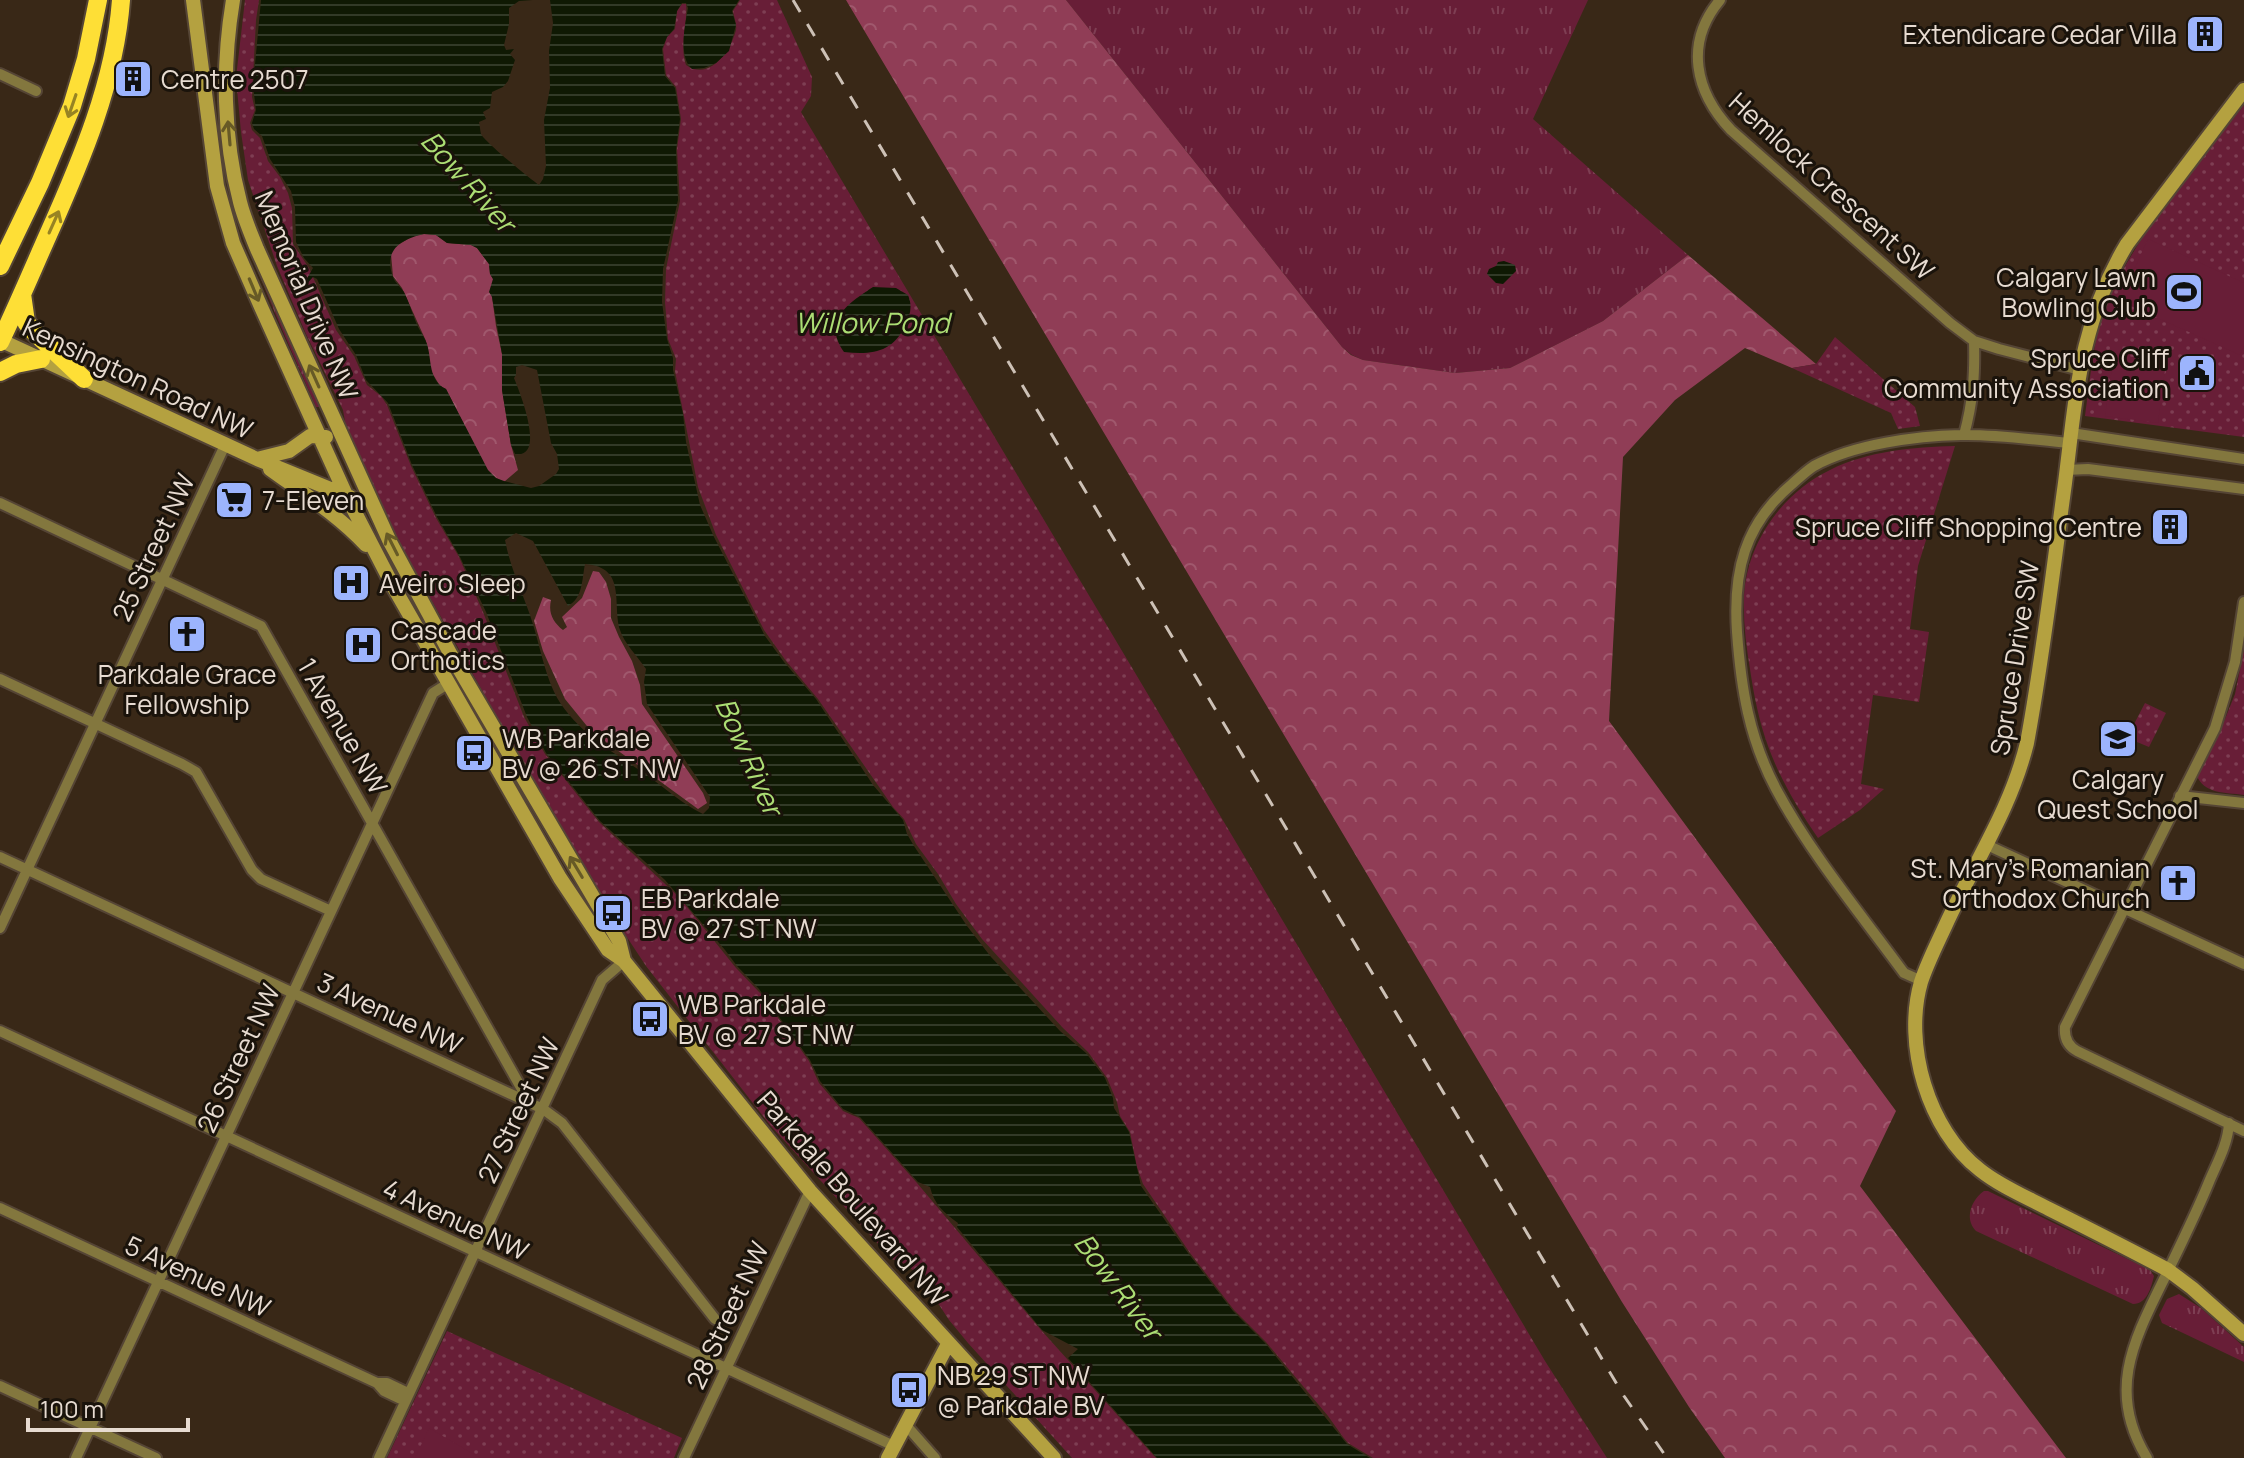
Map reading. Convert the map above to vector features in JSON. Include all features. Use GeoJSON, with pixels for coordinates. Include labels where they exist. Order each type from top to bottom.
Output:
{"type":"FeatureCollection","features":[{"type":"Feature","properties":{"kind":"highway"},"geometry":{"type":"LineString","coordinates":[[87,0],[91,30]]}},
{"type":"Feature","properties":{"kind":"highway"},"geometry":{"type":"LineString","coordinates":[[2,258],[50,162],[72,106],[86,59],[98,0]]}},
{"type":"Feature","properties":{"kind":"highway"},"geometry":{"type":"LineString","coordinates":[[0,341],[70,186],[91,128],[113,57],[121,0]]}},
{"type":"Feature","properties":{"kind":"highway"},"geometry":{"type":"LineString","coordinates":[[22,294],[26,322],[84,379]]}},
{"type":"Feature","properties":{"kind":"highway"},"geometry":{"type":"LineString","coordinates":[[0,372],[16,364],[41,359]]}},
{"type":"Feature","properties":{"kind":"main road","name":"Memorial Drive NW"},"geometry":{"type":"LineString","coordinates":[[193,0],[217,186],[225,218],[255,294],[346,495]]}},
{"type":"Feature","properties":{"kind":"main road","name":"Memorial Drive NW"},"geometry":{"type":"LineString","coordinates":[[233,0],[225,73],[232,169],[241,205],[257,249],[373,506]]}},
{"type":"Feature","properties":{"kind":"main road","name":"Spruce Drive SW"},"geometry":{"type":"LineString","coordinates":[[2244,90],[2150,212],[2112,269],[2097,303],[2080,370],[2027,743],[2010,798],[1949,919],[1922,981],[1917,1018],[1920,1071],[1931,1105],[1959,1150],[1982,1172],[2003,1185],[2168,1270],[2244,1334]]}},
{"type":"Feature","properties":{"kind":"main road","name":"Kensington Road NW"},"geometry":{"type":"LineString","coordinates":[[0,341],[225,445],[373,506]]}},
{"type":"Feature","properties":{"kind":"main road"},"geometry":{"type":"LineString","coordinates":[[301,442],[308,408]]}},
{"type":"Feature","properties":{"kind":"main road"},"geometry":{"type":"LineString","coordinates":[[257,459],[289,451],[310,436],[330,437],[346,448]]}},
{"type":"Feature","properties":{"kind":"main road","name":"Kensington Road NW"},"geometry":{"type":"LineString","coordinates":[[257,459],[354,531],[376,555]]}},
{"type":"Feature","properties":{"kind":"main road","name":"Parkdale Boulevard NW"},"geometry":{"type":"LineString","coordinates":[[346,495],[376,555],[536,839],[579,910],[608,950],[624,961],[810,1191],[1054,1458]]}},
{"type":"Feature","properties":{"kind":"main road","name":"Parkdale Boulevard NW"},"geometry":{"type":"LineString","coordinates":[[373,506],[451,655],[619,941],[624,961]]}},
{"type":"Feature","properties":{"kind":"main road"},"geometry":{"type":"LineString","coordinates":[[891,1452],[948,1344]]}},
{"type":"Feature","properties":{"kind":"street","name":"Hemlock Crescent SW"},"geometry":{"type":"LineString","coordinates":[[1720,0],[1703,29],[1698,63],[1704,93],[1718,116],[1974,341],[2080,370]]}},
{"type":"Feature","properties":{"kind":"street"},"geometry":{"type":"LineString","coordinates":[[0,74],[36,91]]}},
{"type":"Feature","properties":{"kind":"street"},"geometry":{"type":"LineString","coordinates":[[1964,435],[1975,382],[1974,341]]}},
{"type":"Feature","properties":{"kind":"street"},"geometry":{"type":"LineString","coordinates":[[1922,981],[1904,973],[1807,840],[1775,788],[1757,745],[1743,694],[1735,609],[1741,559],[1755,527],[1777,496],[1814,466],[1862,448],[1916,438],[1964,435],[2070,438],[2244,459]]}},
{"type":"Feature","properties":{"kind":"street","name":"25 Street NW"},"geometry":{"type":"LineString","coordinates":[[0,928],[225,445]]}},
{"type":"Feature","properties":{"kind":"street"},"geometry":{"type":"LineString","coordinates":[[2066,470],[2088,469],[2244,489]]}},
{"type":"Feature","properties":{"kind":"street","name":"1 Avenue NW"},"geometry":{"type":"LineString","coordinates":[[0,503],[261,626],[528,1100]]}},
{"type":"Feature","properties":{"kind":"street"},"geometry":{"type":"LineString","coordinates":[[2244,602],[2235,662],[2215,728],[2065,1027],[2067,1040],[2077,1051],[2244,1131]]}},
{"type":"Feature","properties":{"kind":"street"},"geometry":{"type":"LineString","coordinates":[[0,679],[196,772],[252,870],[261,879],[331,911]]}},
{"type":"Feature","properties":{"kind":"street","name":"26 Street NW"},"geometry":{"type":"LineString","coordinates":[[76,1458],[433,693],[449,683]]}},
{"type":"Feature","properties":{"kind":"street"},"geometry":{"type":"LineString","coordinates":[[2180,796],[2244,803]]}},
{"type":"Feature","properties":{"kind":"street"},"geometry":{"type":"LineString","coordinates":[[1987,845],[2244,964]]}},
{"type":"Feature","properties":{"kind":"street","name":"3 Avenue NW"},"geometry":{"type":"LineString","coordinates":[[0,857],[543,1109]]}},
{"type":"Feature","properties":{"kind":"street","name":"27 Street NW"},"geometry":{"type":"LineString","coordinates":[[379,1458],[602,980],[624,961]]}},
{"type":"Feature","properties":{"kind":"street","name":"4 Avenue NW"},"geometry":{"type":"LineString","coordinates":[[0,1031],[726,1368],[891,1452]]}},
{"type":"Feature","properties":{"kind":"street"},"geometry":{"type":"LineString","coordinates":[[543,1109],[562,1123],[715,1319]]}},
{"type":"Feature","properties":{"kind":"street"},"geometry":{"type":"LineString","coordinates":[[2147,1458],[2129,1416],[2126,1390],[2128,1367],[2140,1329],[2204,1194],[2228,1136],[2229,1123]]}},
{"type":"Feature","properties":{"kind":"street","name":"28 Street NW"},"geometry":{"type":"LineString","coordinates":[[684,1458],[810,1191]]}},
{"type":"Feature","properties":{"kind":"street","name":"5 Avenue NW"},"geometry":{"type":"LineString","coordinates":[[0,1208],[377,1383],[387,1383],[407,1397]]}},
{"type":"Feature","properties":{"kind":"street"},"geometry":{"type":"LineString","coordinates":[[0,1386],[156,1458]]}},
{"type":"Feature","properties":{"kind":"street"},"geometry":{"type":"LineString","coordinates":[[905,1424],[935,1458]]}},
{"type":"Feature","properties":{"kind":"green space"},"geometry":{"type":"Polygon","coordinates":[[[245,0],[259,0],[252,97],[255,110],[250,123],[288,193],[292,208],[293,244],[309,268],[336,330],[354,356],[367,385],[387,405],[411,466],[459,557],[524,717],[545,754],[599,822],[679,897],[761,994],[809,1061],[819,1083],[843,1111],[859,1118],[1041,1330],[1156,1458],[1072,1458],[968,1343],[919,1274],[892,1259],[770,1125],[646,966],[609,910],[386,519],[346,427],[343,410],[277,266],[248,180],[241,132],[236,78],[245,0]]]}},
{"type":"Feature","properties":{"kind":"green space"},"geometry":{"type":"Polygon","coordinates":[[[740,0],[777,0],[812,77],[811,96],[801,112],[1545,1361],[1607,1458],[1373,1458],[1348,1443],[1266,1342],[1234,1310],[1190,1253],[1143,1184],[1130,1132],[1120,1116],[1107,1078],[1088,1052],[982,939],[916,844],[904,819],[764,630],[716,535],[698,487],[675,371],[676,359],[668,339],[665,302],[666,269],[680,201],[677,149],[681,119],[676,87],[666,75],[663,49],[667,37],[675,29],[677,11],[682,4],[686,4],[683,50],[686,65],[703,70],[711,67],[724,54],[733,38],[736,27],[733,11],[740,0]]]}},
{"type":"Feature","properties":{"kind":"green space"},"geometry":{"type":"Polygon","coordinates":[[[846,0],[1066,0],[1342,347],[1363,360],[1455,373],[1510,368],[1603,321],[1688,255],[1816,364],[1792,368],[1745,348],[1675,400],[1623,457],[1609,721],[1896,1111],[1860,1186],[2066,1458],[1725,1458],[1622,1302],[846,0]]]}},
{"type":"Feature","properties":{"kind":"green space"},"geometry":{"type":"Polygon","coordinates":[[[1066,0],[1588,0],[1533,119],[1688,255],[1603,321],[1510,368],[1455,373],[1363,360],[1342,347],[1066,0]]]}},
{"type":"Feature","properties":{"kind":"green space"},"geometry":{"type":"Polygon","coordinates":[[[2244,105],[2244,437],[2085,416],[2100,325],[2122,271],[2171,197],[2244,105]]]}},
{"type":"Feature","properties":{"kind":"green space"},"geometry":{"type":"Polygon","coordinates":[[[229,167],[322,407],[316,407],[254,261],[224,169],[229,167]]]}},
{"type":"Feature","properties":{"kind":"green space"},"geometry":{"type":"Polygon","coordinates":[[[436,235],[447,243],[471,245],[489,264],[502,354],[502,390],[518,470],[504,482],[487,470],[446,389],[440,386],[431,371],[426,341],[402,288],[393,276],[393,248],[413,236],[436,235]]]}},
{"type":"Feature","properties":{"kind":"green space","name":"Calgary Lawn Bowling Club"},"geometry":{"type":"Polygon","coordinates":[[[2148,239],[2244,283],[2244,346],[2240,355],[2120,301],[2148,239]]]}},
{"type":"Feature","properties":{"kind":"green space"},"geometry":{"type":"Polygon","coordinates":[[[1835,337],[1915,407],[1920,426],[1898,429],[1891,413],[1792,368],[1816,364],[1835,337]]]}},
{"type":"Feature","properties":{"kind":"green space"},"geometry":{"type":"Polygon","coordinates":[[[2114,354],[2166,362],[2158,423],[2105,416],[2114,354]]]}},
{"type":"Feature","properties":{"kind":"green space"},"geometry":{"type":"Polygon","coordinates":[[[1955,446],[1918,566],[1910,629],[1929,632],[1919,702],[1873,695],[1861,784],[1884,789],[1860,810],[1818,838],[1778,770],[1757,708],[1744,615],[1744,596],[1752,557],[1782,506],[1830,470],[1875,454],[1955,446]]]}},
{"type":"Feature","properties":{"kind":"green space"},"geometry":{"type":"Polygon","coordinates":[[[593,571],[599,572],[606,582],[611,599],[611,618],[632,661],[642,704],[703,793],[707,803],[698,809],[591,731],[565,699],[543,651],[534,621],[543,597],[551,600],[552,617],[563,630],[567,627],[562,617],[582,598],[593,571]]]}},
{"type":"Feature","properties":{"kind":"green space"},"geometry":{"type":"Polygon","coordinates":[[[2244,649],[2244,795],[2210,789],[2196,774],[2219,734],[2235,694],[2244,649]]]}},
{"type":"Feature","properties":{"kind":"green space"},"geometry":{"type":"Polygon","coordinates":[[[2145,703],[2166,713],[2149,747],[2137,742],[2134,737],[2137,730],[2132,728],[2145,703]]]}},
{"type":"Feature","properties":{"kind":"green space"},"geometry":{"type":"Polygon","coordinates":[[[1984,1191],[2150,1270],[2154,1276],[2148,1294],[2142,1301],[2133,1304],[1976,1231],[1970,1221],[1971,1210],[1984,1191]]]}},
{"type":"Feature","properties":{"kind":"green space"},"geometry":{"type":"Polygon","coordinates":[[[2179,1294],[2201,1308],[2244,1347],[2244,1362],[2162,1323],[2159,1315],[2167,1299],[2179,1294]]]}},
{"type":"Feature","properties":{"kind":"green space"},"geometry":{"type":"Polygon","coordinates":[[[447,1331],[682,1438],[674,1458],[387,1458],[447,1331]]]}},
{"type":"Feature","properties":{"kind":"green space"},"geometry":{"type":"Polygon","coordinates":[[[429,1428],[480,1458],[415,1458],[429,1428]]]}},
{"type":"Feature","properties":{"kind":"water","name":"Bow River"},"geometry":{"type":"Polygon","coordinates":[[[261,0],[533,0],[519,1],[509,8],[504,45],[506,50],[514,49],[510,54],[515,60],[508,81],[492,92],[490,108],[483,112],[486,119],[479,122],[484,138],[539,185],[546,166],[544,120],[550,88],[549,51],[553,23],[550,0],[739,0],[732,11],[736,25],[729,51],[716,63],[692,69],[688,64],[684,49],[686,3],[682,3],[677,11],[674,29],[662,49],[665,76],[675,88],[680,119],[676,150],[678,200],[663,269],[662,302],[700,505],[765,636],[816,699],[873,785],[903,820],[914,846],[967,926],[991,957],[1060,1031],[1086,1053],[1105,1078],[1114,1108],[1129,1132],[1141,1186],[1188,1253],[1233,1311],[1265,1343],[1347,1444],[1370,1458],[1157,1458],[1068,1358],[1078,1349],[1042,1330],[957,1227],[958,1223],[940,1208],[930,1187],[918,1182],[860,1117],[843,1109],[820,1081],[810,1060],[759,989],[665,880],[600,821],[546,753],[527,717],[486,612],[412,465],[388,403],[366,380],[317,279],[313,277],[302,287],[313,268],[296,242],[295,207],[291,191],[252,123],[256,110],[253,86],[261,0]],[[424,234],[401,243],[390,260],[394,279],[404,292],[426,342],[433,375],[446,389],[488,470],[504,481],[531,488],[539,486],[559,469],[557,454],[551,443],[537,370],[522,365],[516,367],[514,378],[528,422],[529,446],[524,453],[515,454],[511,445],[502,390],[502,354],[489,292],[493,279],[489,264],[471,245],[447,243],[436,235],[424,234]],[[516,533],[505,540],[507,550],[551,685],[568,714],[606,748],[703,814],[709,808],[710,797],[647,704],[646,669],[620,630],[612,579],[598,567],[585,564],[577,598],[568,606],[533,541],[516,533]]]}},
{"type":"Feature","properties":{"kind":"water"},"geometry":{"type":"Polygon","coordinates":[[[1498,262],[1515,265],[1516,271],[1503,284],[1496,283],[1487,274],[1498,262]]]}},
{"type":"Feature","properties":{"kind":"water","name":"Willow Pond"},"geometry":{"type":"Polygon","coordinates":[[[873,287],[896,288],[908,295],[910,311],[905,326],[894,342],[880,350],[844,352],[836,331],[840,314],[873,287]]]}},
{"type":"Feature","properties":{"kind":"railway"},"geometry":{"type":"LineString","coordinates":[[793,0],[1624,1396],[1667,1458]]}},
{"type":"Feature","properties":{"kind":"place","name":"Extendicare Cedar Villa"},"geometry":{"type":"Point","coordinates":[2205,34]}},
{"type":"Feature","properties":{"kind":"place","name":"Centre 2507"},"geometry":{"type":"Point","coordinates":[133,79]}},
{"type":"Feature","properties":{"kind":"place","name":"Calgary Lawn Bowling Club"},"geometry":{"type":"Point","coordinates":[2184,292]}},
{"type":"Feature","properties":{"kind":"place","name":"Spruce Cliff Community Association"},"geometry":{"type":"Point","coordinates":[2197,373]}},
{"type":"Feature","properties":{"kind":"place","name":"7-Eleven"},"geometry":{"type":"Point","coordinates":[234,500]}},
{"type":"Feature","properties":{"kind":"place","name":"Spruce Cliff Shopping Centre"},"geometry":{"type":"Point","coordinates":[2170,527]}},
{"type":"Feature","properties":{"kind":"place","name":"Aveiro Sleep"},"geometry":{"type":"Point","coordinates":[351,583]}},
{"type":"Feature","properties":{"kind":"place","name":"Parkdale Grace Fellowship"},"geometry":{"type":"Point","coordinates":[187,634]}},
{"type":"Feature","properties":{"kind":"place","name":"Cascade Orthotics"},"geometry":{"type":"Point","coordinates":[363,645]}},
{"type":"Feature","properties":{"kind":"place","name":"Calgary Quest School"},"geometry":{"type":"Point","coordinates":[2118,739]}},
{"type":"Feature","properties":{"kind":"place","name":"WB Parkdale BV @ 26 ST NW"},"geometry":{"type":"Point","coordinates":[474,753]}},
{"type":"Feature","properties":{"kind":"place","name":"St. Mary's Romanian Orthodox Church"},"geometry":{"type":"Point","coordinates":[2178,883]}},
{"type":"Feature","properties":{"kind":"place","name":"EB Parkdale BV @ 27 ST NW"},"geometry":{"type":"Point","coordinates":[613,913]}},
{"type":"Feature","properties":{"kind":"place","name":"WB Parkdale BV @ 27 ST NW"},"geometry":{"type":"Point","coordinates":[650,1019]}},
{"type":"Feature","properties":{"kind":"place","name":"NB 29 ST NW @ Parkdale BV"},"geometry":{"type":"Point","coordinates":[909,1390]}}]}
